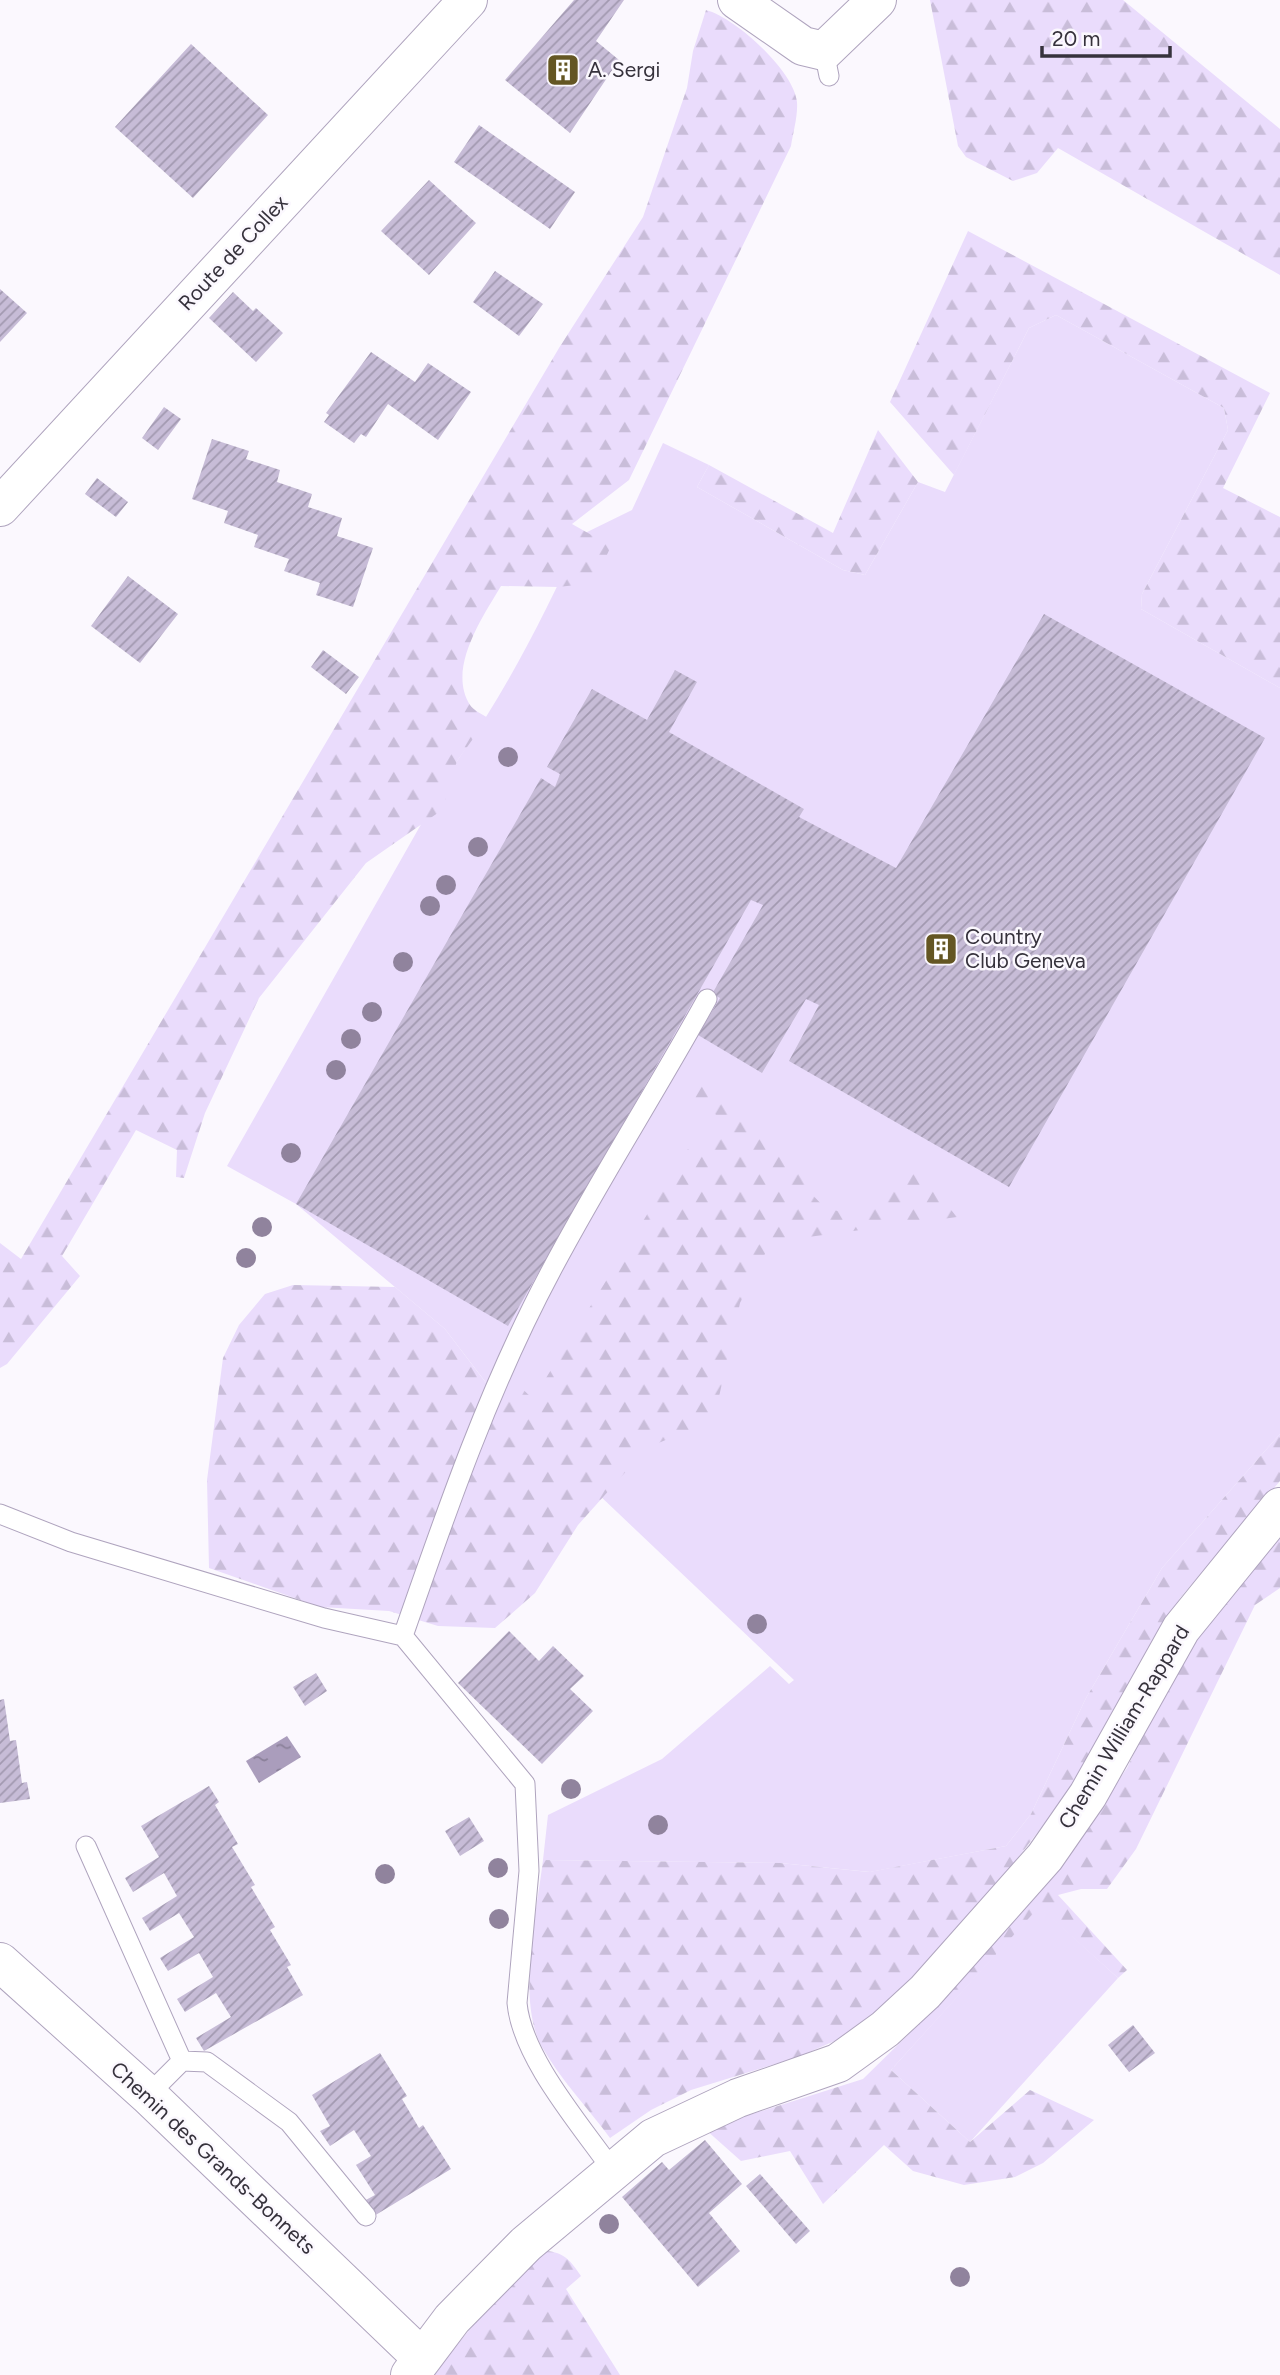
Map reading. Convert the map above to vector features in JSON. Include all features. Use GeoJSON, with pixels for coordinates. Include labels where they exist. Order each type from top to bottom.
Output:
{"type":"FeatureCollection","features":[{"type":"Feature","properties":{"kind":"street","name":"Route de Collex"},"geometry":{"type":"LineString","coordinates":[[0,508],[468,0]]}},
{"type":"Feature","properties":{"kind":"street"},"geometry":{"type":"LineString","coordinates":[[737,0],[827,64],[877,0]]}},
{"type":"Feature","properties":{"kind":"street","name":"Chemin William-Rappard"},"geometry":{"type":"LineString","coordinates":[[416,2366],[452,2319],[526,2244],[653,2138],[737,2098],[838,2063],[885,2029],[925,1992],[1045,1857],[1088,1795],[1181,1629],[1280,1507]]}},
{"type":"Feature","properties":{"kind":"street","name":"Chemin des Grands-Bonnets"},"geometry":{"type":"LineString","coordinates":[[0,1962],[148,2095],[416,2366]]}},
{"type":"Feature","properties":{"kind":"lane"},"geometry":{"type":"LineString","coordinates":[[403,1636],[447,1509],[502,1372],[551,1271],[707,999]]}},
{"type":"Feature","properties":{"kind":"lane"},"geometry":{"type":"LineString","coordinates":[[0,1514],[71,1542],[324,1618],[403,1636],[525,1784],[529,1871],[517,2003],[519,2020],[531,2053],[613,2171]]}},
{"type":"Feature","properties":{"kind":"lane"},"geometry":{"type":"LineString","coordinates":[[86,1846],[182,2061]]}},
{"type":"Feature","properties":{"kind":"lane"},"geometry":{"type":"LineString","coordinates":[[148,2095],[182,2061],[207,2062],[289,2122],[366,2216]]}},
{"type":"Feature","properties":{"kind":"green space"},"geometry":{"type":"Polygon","coordinates":[[[930,0],[1123,0],[1280,129],[1280,275],[1058,148],[1037,173],[1013,181],[966,157],[958,146],[930,0]]]}},
{"type":"Feature","properties":{"kind":"green space"},"geometry":{"type":"Polygon","coordinates":[[[706,10],[747,34],[775,61],[786,76],[797,102],[791,146],[629,480],[572,524],[611,546],[594,583],[558,587],[501,586],[470,644],[462,676],[470,705],[488,718],[457,761],[442,810],[366,863],[259,998],[205,1113],[184,1178],[176,1177],[177,1150],[136,1130],[62,1256],[80,1276],[7,1364],[0,1368],[0,1243],[21,1259],[559,348],[643,217],[687,88],[693,51],[706,10]]]}},
{"type":"Feature","properties":{"kind":"green space"},"geometry":{"type":"Polygon","coordinates":[[[968,231],[1270,393],[1223,488],[1280,517],[1280,688],[1141,609],[1142,594],[1228,430],[1224,408],[1056,315],[1029,328],[954,475],[890,402],[968,231]]]}},
{"type":"Feature","properties":{"kind":"green space"},"geometry":{"type":"Polygon","coordinates":[[[1056,315],[1224,408],[1228,430],[1142,594],[1141,609],[1280,688],[1280,1434],[1162,1568],[1086,1698],[1031,1814],[1006,1846],[870,1872],[780,1863],[543,1860],[548,1815],[662,1759],[770,1666],[789,1684],[794,1680],[500,1401],[445,1329],[296,1204],[227,1166],[457,761],[509,679],[581,535],[632,510],[663,443],[709,465],[697,487],[843,570],[865,575],[918,482],[945,492],[1029,328],[1056,315]]]}},
{"type":"Feature","properties":{"kind":"green space"},"geometry":{"type":"Polygon","coordinates":[[[878,430],[918,482],[865,575],[843,570],[697,487],[709,465],[833,533],[878,430]]]}},
{"type":"Feature","properties":{"kind":"green space"},"geometry":{"type":"Polygon","coordinates":[[[702,1081],[768,1132],[794,1162],[807,1189],[824,1207],[851,1215],[916,1168],[957,1217],[771,1242],[740,1303],[714,1419],[647,1448],[578,1525],[535,1593],[495,1628],[438,1626],[389,1611],[320,1607],[209,1568],[207,1480],[223,1358],[239,1325],[265,1294],[293,1285],[395,1287],[445,1329],[499,1400],[512,1379],[533,1399],[687,1150],[728,1124],[686,1092],[702,1081]]]}},
{"type":"Feature","properties":{"kind":"green space"},"geometry":{"type":"Polygon","coordinates":[[[1280,1434],[1280,1481],[1180,1598],[1072,1788],[1003,1877],[883,2009],[846,2036],[798,2057],[691,2090],[651,2110],[610,2138],[557,2071],[534,2028],[530,2005],[530,1955],[543,1860],[780,1863],[869,1872],[1006,1846],[1031,1814],[1086,1698],[1162,1568],[1280,1434]]]}},
{"type":"Feature","properties":{"kind":"green space"},"geometry":{"type":"Polygon","coordinates":[[[1280,1536],[1280,1588],[1255,1605],[1136,1849],[1107,1889],[1081,1889],[1058,1895],[1127,1970],[1118,1978],[1039,1907],[891,2070],[970,2142],[1030,2090],[1094,2120],[1043,2163],[1015,2177],[964,2185],[913,2171],[884,2145],[823,2204],[790,2151],[741,2161],[705,2129],[863,2079],[919,2024],[1091,1821],[1127,1768],[1179,1660],[1280,1536]]]}},
{"type":"Feature","properties":{"kind":"green space"},"geometry":{"type":"Polygon","coordinates":[[[1039,1906],[1118,1978],[970,2142],[891,2070],[1039,1906]]]}},
{"type":"Feature","properties":{"kind":"green space"},"geometry":{"type":"Polygon","coordinates":[[[546,2251],[566,2258],[581,2276],[566,2289],[620,2375],[432,2375],[510,2281],[546,2251]]]}},
{"type":"Feature","properties":{"kind":"water"},"geometry":{"type":"Polygon","coordinates":[[[287,1736],[301,1757],[259,1783],[246,1761],[287,1736]]]}},
{"type":"Feature","properties":{"kind":"building","name":"A. Sergi"},"geometry":{"type":"Polygon","coordinates":[[[574,0],[624,0],[596,41],[619,60],[570,133],[505,80],[574,0]]]}},
{"type":"Feature","properties":{"kind":"building"},"geometry":{"type":"Polygon","coordinates":[[[191,44],[268,115],[193,198],[115,127],[191,44]]]}},
{"type":"Feature","properties":{"kind":"building"},"geometry":{"type":"Polygon","coordinates":[[[479,125],[575,192],[550,229],[454,162],[479,125]]]}},
{"type":"Feature","properties":{"kind":"building"},"geometry":{"type":"Polygon","coordinates":[[[429,180],[476,223],[429,275],[381,231],[429,180]]]}},
{"type":"Feature","properties":{"kind":"building"},"geometry":{"type":"Polygon","coordinates":[[[495,271],[543,304],[519,336],[473,302],[495,271]]]}},
{"type":"Feature","properties":{"kind":"building"},"geometry":{"type":"Polygon","coordinates":[[[0,289],[27,313],[0,342],[0,289]]]}},
{"type":"Feature","properties":{"kind":"building"},"geometry":{"type":"Polygon","coordinates":[[[233,292],[253,311],[256,308],[283,333],[256,362],[209,318],[233,292]]]}},
{"type":"Feature","properties":{"kind":"building"},"geometry":{"type":"Polygon","coordinates":[[[371,352],[415,382],[428,363],[471,392],[438,440],[388,404],[366,437],[361,434],[354,443],[324,422],[329,415],[326,413],[371,352]]]}},
{"type":"Feature","properties":{"kind":"building"},"geometry":{"type":"Polygon","coordinates":[[[164,407],[181,419],[158,450],[142,438],[164,407]]]}},
{"type":"Feature","properties":{"kind":"building"},"geometry":{"type":"Polygon","coordinates":[[[212,439],[249,451],[246,459],[280,470],[277,482],[312,494],[308,507],[342,518],[337,536],[373,548],[353,607],[316,595],[320,583],[284,571],[289,559],[254,547],[258,535],[224,523],[228,511],[192,499],[212,439]]]}},
{"type":"Feature","properties":{"kind":"building"},"geometry":{"type":"Polygon","coordinates":[[[97,478],[128,502],[116,517],[85,494],[97,478]]]}},
{"type":"Feature","properties":{"kind":"building"},"geometry":{"type":"Polygon","coordinates":[[[128,576],[178,614],[140,663],[91,626],[128,576]]]}},
{"type":"Feature","properties":{"kind":"building","name":"Country Club Geneva"},"geometry":{"type":"Polygon","coordinates":[[[1044,614],[1265,738],[1009,1187],[789,1061],[819,1005],[806,999],[762,1073],[698,1035],[720,998],[712,994],[763,905],[751,900],[508,1326],[296,1204],[541,778],[555,787],[560,774],[547,767],[592,689],[647,720],[675,670],[697,682],[669,732],[804,809],[799,817],[896,868],[1044,614]]]}},
{"type":"Feature","properties":{"kind":"building"},"geometry":{"type":"Polygon","coordinates":[[[323,650],[359,677],[346,694],[311,667],[323,650]]]}},
{"type":"Feature","properties":{"kind":"building"},"geometry":{"type":"Polygon","coordinates":[[[509,1631],[539,1661],[553,1646],[584,1676],[570,1689],[593,1711],[542,1764],[458,1683],[509,1631]]]}},
{"type":"Feature","properties":{"kind":"building"},"geometry":{"type":"Polygon","coordinates":[[[316,1673],[327,1691],[305,1706],[293,1687],[316,1673]]]}},
{"type":"Feature","properties":{"kind":"building"},"geometry":{"type":"Polygon","coordinates":[[[4,1699],[10,1741],[16,1740],[22,1783],[27,1782],[30,1799],[0,1803],[0,1700],[4,1699]]]}},
{"type":"Feature","properties":{"kind":"building"},"geometry":{"type":"Polygon","coordinates":[[[209,1786],[219,1802],[215,1805],[238,1844],[232,1847],[255,1885],[251,1887],[275,1927],[270,1930],[291,1965],[287,1967],[303,1995],[204,2051],[196,2038],[231,2017],[216,1993],[185,2012],[177,1999],[213,1977],[199,1953],[168,1971],[160,1958],[194,1937],[179,1913],[150,1931],[142,1918],[177,1896],[164,1873],[133,1892],[125,1878],[159,1857],[141,1826],[209,1786]]]}},
{"type":"Feature","properties":{"kind":"building"},"geometry":{"type":"Polygon","coordinates":[[[469,1817],[484,1841],[460,1856],[445,1831],[469,1817]]]}},
{"type":"Feature","properties":{"kind":"building"},"geometry":{"type":"Polygon","coordinates":[[[1133,2025],[1155,2053],[1129,2072],[1108,2045],[1133,2025]]]}},
{"type":"Feature","properties":{"kind":"building"},"geometry":{"type":"Polygon","coordinates":[[[380,2053],[407,2096],[402,2099],[419,2128],[423,2125],[451,2169],[374,2216],[364,2201],[375,2195],[356,2165],[371,2156],[354,2130],[330,2146],[320,2131],[330,2126],[312,2095],[380,2053]]]}},
{"type":"Feature","properties":{"kind":"building"},"geometry":{"type":"Polygon","coordinates":[[[705,2140],[742,2184],[709,2213],[740,2251],[698,2287],[622,2197],[662,2162],[669,2170],[705,2140]]]}},
{"type":"Feature","properties":{"kind":"building"},"geometry":{"type":"Polygon","coordinates":[[[760,2174],[810,2231],[796,2244],[746,2186],[760,2174]]]}},
{"type":"Feature","properties":{"kind":"place","name":"A. Sergi"},"geometry":{"type":"Point","coordinates":[563,70]}},
{"type":"Feature","properties":{"kind":"place","name":"Country Club Geneva"},"geometry":{"type":"Point","coordinates":[941,949]}}]}
